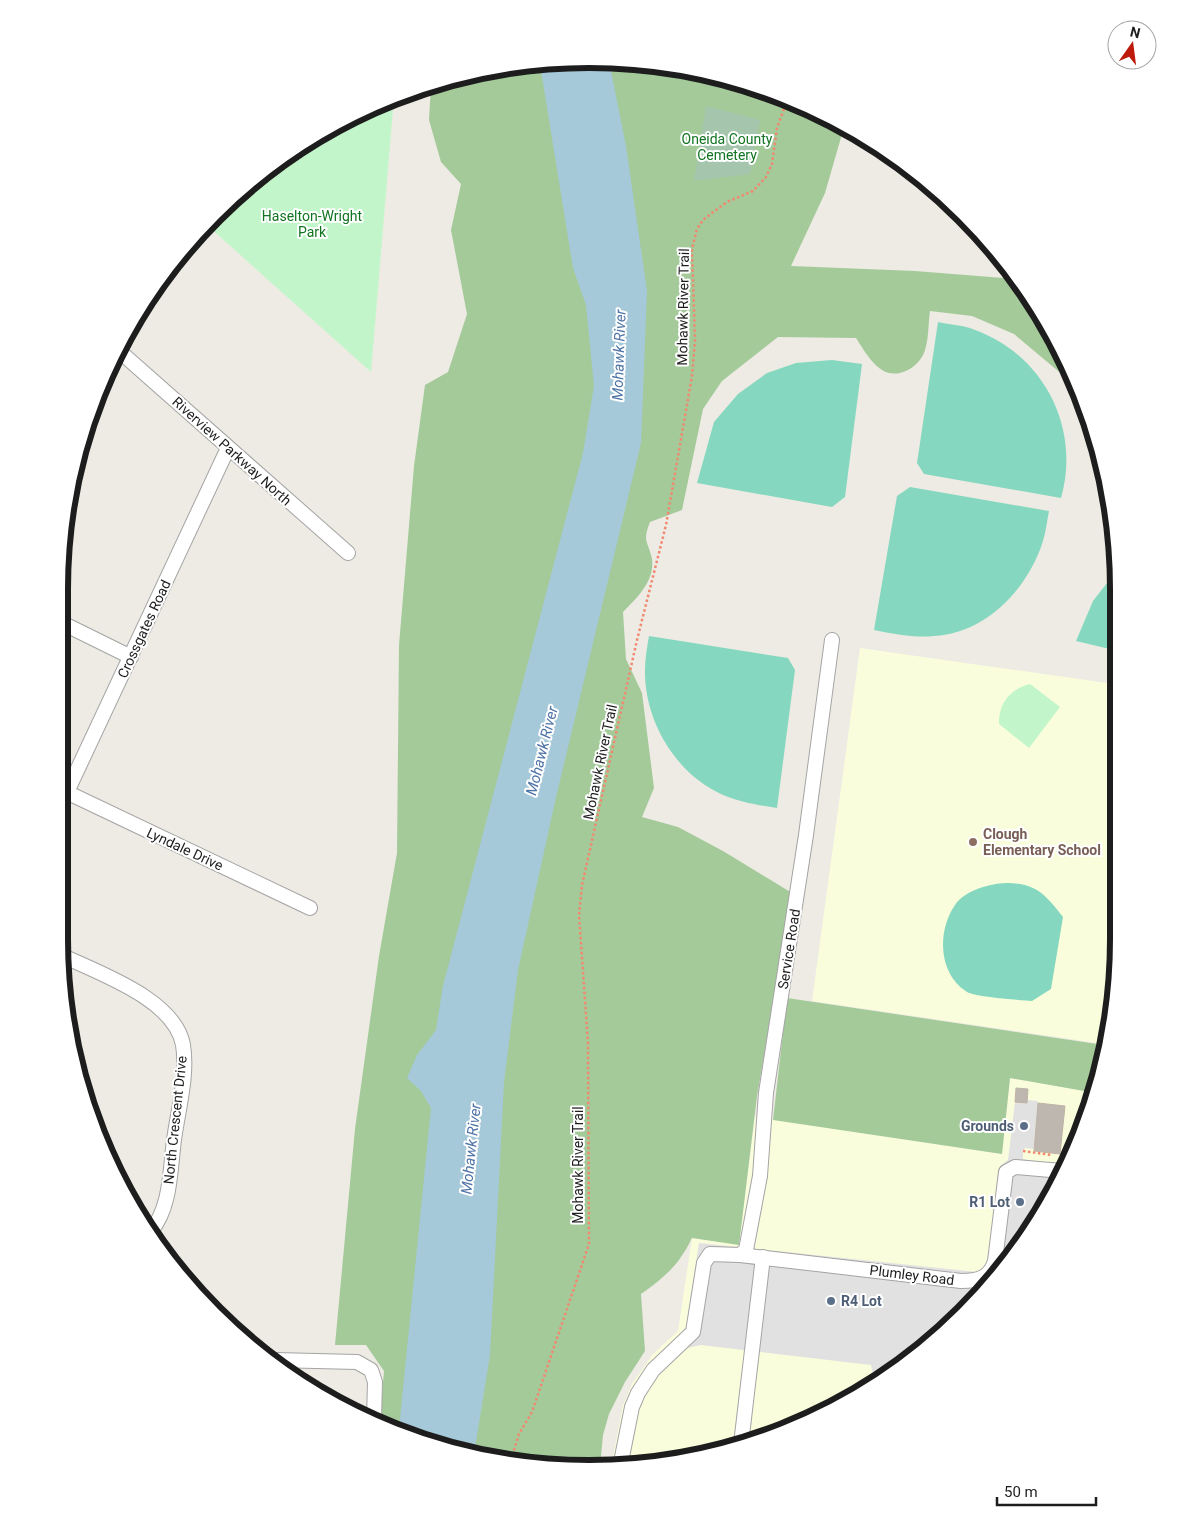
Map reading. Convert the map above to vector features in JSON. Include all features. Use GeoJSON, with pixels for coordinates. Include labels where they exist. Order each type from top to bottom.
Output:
{"type":"FeatureCollection","features":[{"type":"Feature","properties":{"kind":"street","name":"Riverview Parkway North"},"geometry":{"type":"LineString","coordinates":[[123,354],[348,553]]}},
{"type":"Feature","properties":{"kind":"street","name":"Crossgates Road"},"geometry":{"type":"LineString","coordinates":[[68,781],[131,658],[228,448]]}},
{"type":"Feature","properties":{"kind":"street"},"geometry":{"type":"LineString","coordinates":[[68,626],[131,658]]}},
{"type":"Feature","properties":{"kind":"street","name":"Service Road"},"geometry":{"type":"LineString","coordinates":[[740,1255],[746,1250],[759,1186],[766,1092],[806,835],[832,640]]}},
{"type":"Feature","properties":{"kind":"street","name":"Lyndale Drive"},"geometry":{"type":"LineString","coordinates":[[68,793],[310,908]]}},
{"type":"Feature","properties":{"kind":"street","name":"North Crescent Drive"},"geometry":{"type":"LineString","coordinates":[[69,959],[135,991],[155,1004],[174,1024],[180,1035],[183,1046],[183,1075],[166,1200],[154,1226]]}},
{"type":"Feature","properties":{"kind":"street","name":"Plumley Road"},"geometry":{"type":"LineString","coordinates":[[992,1267],[995,1261],[1006,1172],[1015,1167],[1055,1170]]}},
{"type":"Feature","properties":{"kind":"street","name":"Plumley Road"},"geometry":{"type":"LineString","coordinates":[[622,1458],[632,1407],[638,1393],[654,1370],[693,1332],[706,1257],[714,1253],[962,1281],[982,1280]]}},
{"type":"Feature","properties":{"kind":"street"},"geometry":{"type":"LineString","coordinates":[[742,1436],[763,1258]]}},
{"type":"Feature","properties":{"kind":"street"},"geometry":{"type":"LineString","coordinates":[[282,1360],[357,1362],[371,1370],[375,1382],[374,1413]]}},
{"type":"Feature","properties":{"kind":"path","name":"Mohawk River Trail"},"geometry":{"type":"LineString","coordinates":[[514,1454],[519,1434],[532,1412],[589,1244],[588,1044],[578,915],[582,886],[637,640],[666,525],[692,376],[694,342],[692,249],[697,229],[703,220],[727,202],[753,191],[766,177],[772,164],[777,128],[785,106]]}},
{"type":"Feature","properties":{"kind":"path"},"geometry":{"type":"LineString","coordinates":[[1022,1151],[1052,1155]]}},
{"type":"Feature","properties":{"kind":"shaded area","name":"Clough Elementary School"},"geometry":{"type":"Polygon","coordinates":[[[860,648],[1110,683],[1110,938],[1105,1007],[1098,1043],[812,1001],[860,648]]]}},
{"type":"Feature","properties":{"kind":"shaded area"},"geometry":{"type":"Polygon","coordinates":[[[1010,1078],[1086,1091],[1070,1138],[1056,1169],[1022,1228],[1002,1256],[957,1307],[906,1352],[849,1390],[819,1406],[756,1432],[690,1449],[657,1455],[613,1459],[623,1405],[632,1384],[653,1354],[678,1331],[692,1238],[739,1244],[755,1116],[1002,1154],[1010,1078]]]}},
{"type":"Feature","properties":{"kind":"shaded area","name":"R4 Lot"},"geometry":{"type":"Polygon","coordinates":[[[1027,1100],[1038,1101],[1034,1149],[1025,1148],[1023,1159],[1058,1165],[1040,1199],[1002,1256],[957,1307],[906,1352],[878,1372],[873,1375],[871,1365],[701,1345],[687,1348],[677,1338],[686,1327],[699,1243],[977,1272],[985,1268],[989,1262],[998,1172],[1001,1165],[1008,1160],[1015,1102],[1026,1103],[1027,1100]]]}},
{"type":"Feature","properties":{"kind":"green space"},"geometry":{"type":"Polygon","coordinates":[[[554,69],[623,69],[657,72],[723,85],[788,107],[842,133],[825,193],[791,266],[915,271],[1007,278],[1040,328],[1056,358],[1070,389],[1075,402],[1069,393],[1064,376],[1014,334],[972,316],[930,311],[928,338],[924,353],[913,367],[899,373],[884,371],[877,366],[856,338],[778,337],[722,381],[703,409],[682,510],[650,522],[646,541],[652,559],[651,575],[644,588],[623,612],[626,659],[642,693],[654,788],[642,817],[678,827],[723,851],[792,893],[757,1096],[739,1245],[692,1238],[682,1256],[671,1270],[641,1294],[645,1351],[625,1382],[609,1414],[603,1435],[601,1459],[554,1458],[524,1455],[521,1453],[520,1455],[487,1449],[454,1442],[389,1420],[380,1416],[384,1371],[366,1345],[335,1345],[355,1129],[379,956],[397,853],[399,645],[414,466],[425,385],[448,372],[467,314],[451,230],[461,184],[441,162],[429,120],[431,92],[487,78],[520,72],[554,69]]]}},
{"type":"Feature","properties":{"kind":"green space","name":"Haselton-Wright Park"},"geometry":{"type":"Polygon","coordinates":[[[393,105],[371,372],[212,229],[245,197],[299,155],[358,121],[393,105]]]}},
{"type":"Feature","properties":{"kind":"green space","name":"Oneida County Cemetery"},"geometry":{"type":"Polygon","coordinates":[[[706,106],[760,120],[750,174],[694,181],[706,106]]]}},
{"type":"Feature","properties":{"kind":"green space"},"geometry":{"type":"Polygon","coordinates":[[[938,322],[971,328],[999,342],[1020,357],[1038,376],[1051,397],[1061,421],[1066,446],[1066,472],[1061,498],[924,474],[917,463],[938,322]]]}},
{"type":"Feature","properties":{"kind":"green space"},"geometry":{"type":"Polygon","coordinates":[[[832,360],[862,364],[845,497],[832,507],[697,483],[714,422],[738,394],[767,373],[796,363],[832,360]]]}},
{"type":"Feature","properties":{"kind":"green space"},"geometry":{"type":"Polygon","coordinates":[[[910,487],[1049,511],[1043,541],[1027,576],[1002,605],[971,627],[953,633],[934,636],[904,635],[874,630],[897,496],[910,487]]]}},
{"type":"Feature","properties":{"kind":"green space"},"geometry":{"type":"Polygon","coordinates":[[[1110,580],[1110,649],[1076,641],[1093,601],[1110,580]]]}},
{"type":"Feature","properties":{"kind":"green space"},"geometry":{"type":"Polygon","coordinates":[[[649,636],[788,658],[795,670],[777,808],[741,801],[721,794],[704,785],[676,759],[656,726],[650,708],[645,670],[649,636]]]}},
{"type":"Feature","properties":{"kind":"green space"},"geometry":{"type":"Polygon","coordinates":[[[1030,684],[1060,707],[1029,748],[999,724],[999,717],[1007,698],[1023,686],[1030,684]]]}},
{"type":"Feature","properties":{"kind":"green space"},"geometry":{"type":"Polygon","coordinates":[[[1006,883],[1025,885],[1039,891],[1063,917],[1051,989],[1032,1001],[988,997],[967,992],[957,984],[950,974],[943,952],[945,927],[949,915],[959,900],[978,889],[1006,883]]]}},
{"type":"Feature","properties":{"kind":"green space"},"geometry":{"type":"Polygon","coordinates":[[[787,998],[1098,1044],[1086,1091],[1010,1078],[1002,1154],[773,1120],[787,998]]]}},
{"type":"Feature","properties":{"kind":"water","name":"Mohawk River"},"geometry":{"type":"Polygon","coordinates":[[[611,69],[626,146],[647,291],[641,443],[556,797],[518,970],[504,1082],[490,1355],[475,1446],[454,1442],[400,1424],[431,1108],[421,1091],[407,1078],[417,1055],[436,1030],[443,986],[583,453],[594,386],[586,305],[573,268],[541,70],[611,69]]]}},
{"type":"Feature","properties":{"kind":"building"},"geometry":{"type":"Polygon","coordinates":[[[1016,1088],[1028,1089],[1027,1103],[1015,1102],[1016,1088]]]}},
{"type":"Feature","properties":{"kind":"building"},"geometry":{"type":"Polygon","coordinates":[[[1038,1103],[1065,1106],[1060,1154],[1034,1151],[1038,1103]]]}},
{"type":"Feature","properties":{"kind":"place","name":"Clough Elementary School"},"geometry":{"type":"Point","coordinates":[973,842]}},
{"type":"Feature","properties":{"kind":"place","name":"Grounds"},"geometry":{"type":"Point","coordinates":[1024,1126]}},
{"type":"Feature","properties":{"kind":"place","name":"R1 Lot"},"geometry":{"type":"Point","coordinates":[1020,1202]}},
{"type":"Feature","properties":{"kind":"place","name":"R4 Lot"},"geometry":{"type":"Point","coordinates":[831,1301]}}]}
